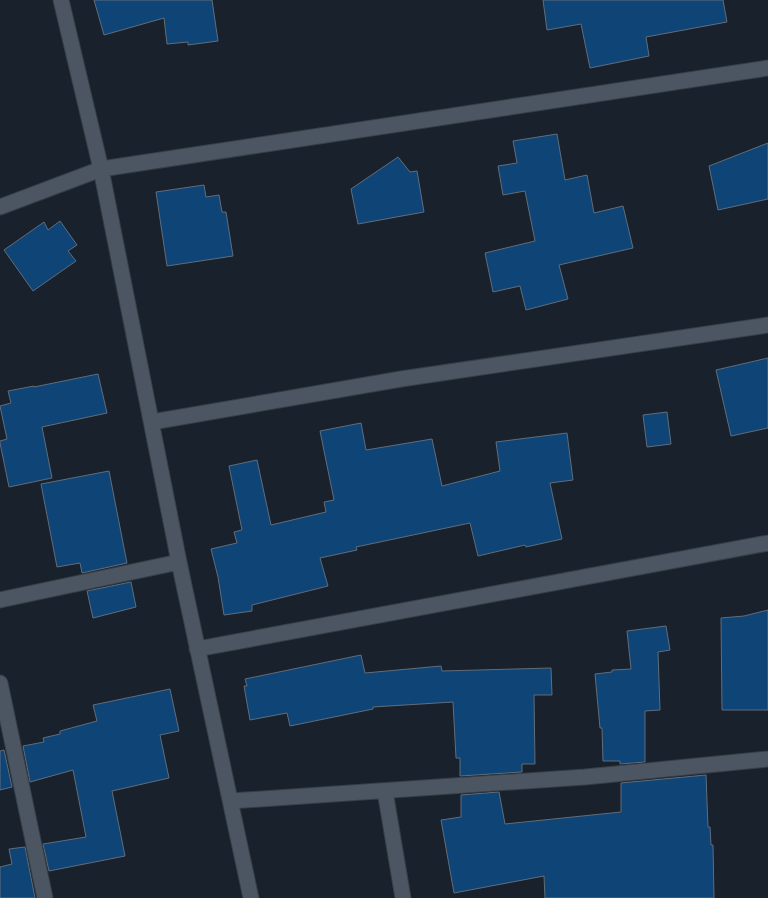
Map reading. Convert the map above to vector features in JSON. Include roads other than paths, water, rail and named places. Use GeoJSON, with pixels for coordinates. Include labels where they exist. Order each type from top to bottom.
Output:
{"type":"FeatureCollection","features":[{"type":"Feature","properties":{"kind":"street"},"geometry":{"type":"LineString","coordinates":[[61,0],[100,169],[179,562],[252,898]]}},
{"type":"Feature","properties":{"kind":"street"},"geometry":{"type":"LineString","coordinates":[[0,207],[100,169],[768,68]]}},
{"type":"Feature","properties":{"kind":"street"},"geometry":{"type":"LineString","coordinates":[[152,422],[401,379],[768,325]]}},
{"type":"Feature","properties":{"kind":"street"},"geometry":{"type":"LineString","coordinates":[[198,649],[768,543]]}},
{"type":"Feature","properties":{"kind":"street"},"geometry":{"type":"LineString","coordinates":[[0,600],[179,562]]}},
{"type":"Feature","properties":{"kind":"street"},"geometry":{"type":"LineString","coordinates":[[0,683],[45,898]]}},
{"type":"Feature","properties":{"kind":"street"},"geometry":{"type":"LineString","coordinates":[[231,801],[585,777],[768,759]]}},
{"type":"Feature","properties":{"kind":"street"},"geometry":{"type":"LineString","coordinates":[[385,790],[403,898]]}}]}
